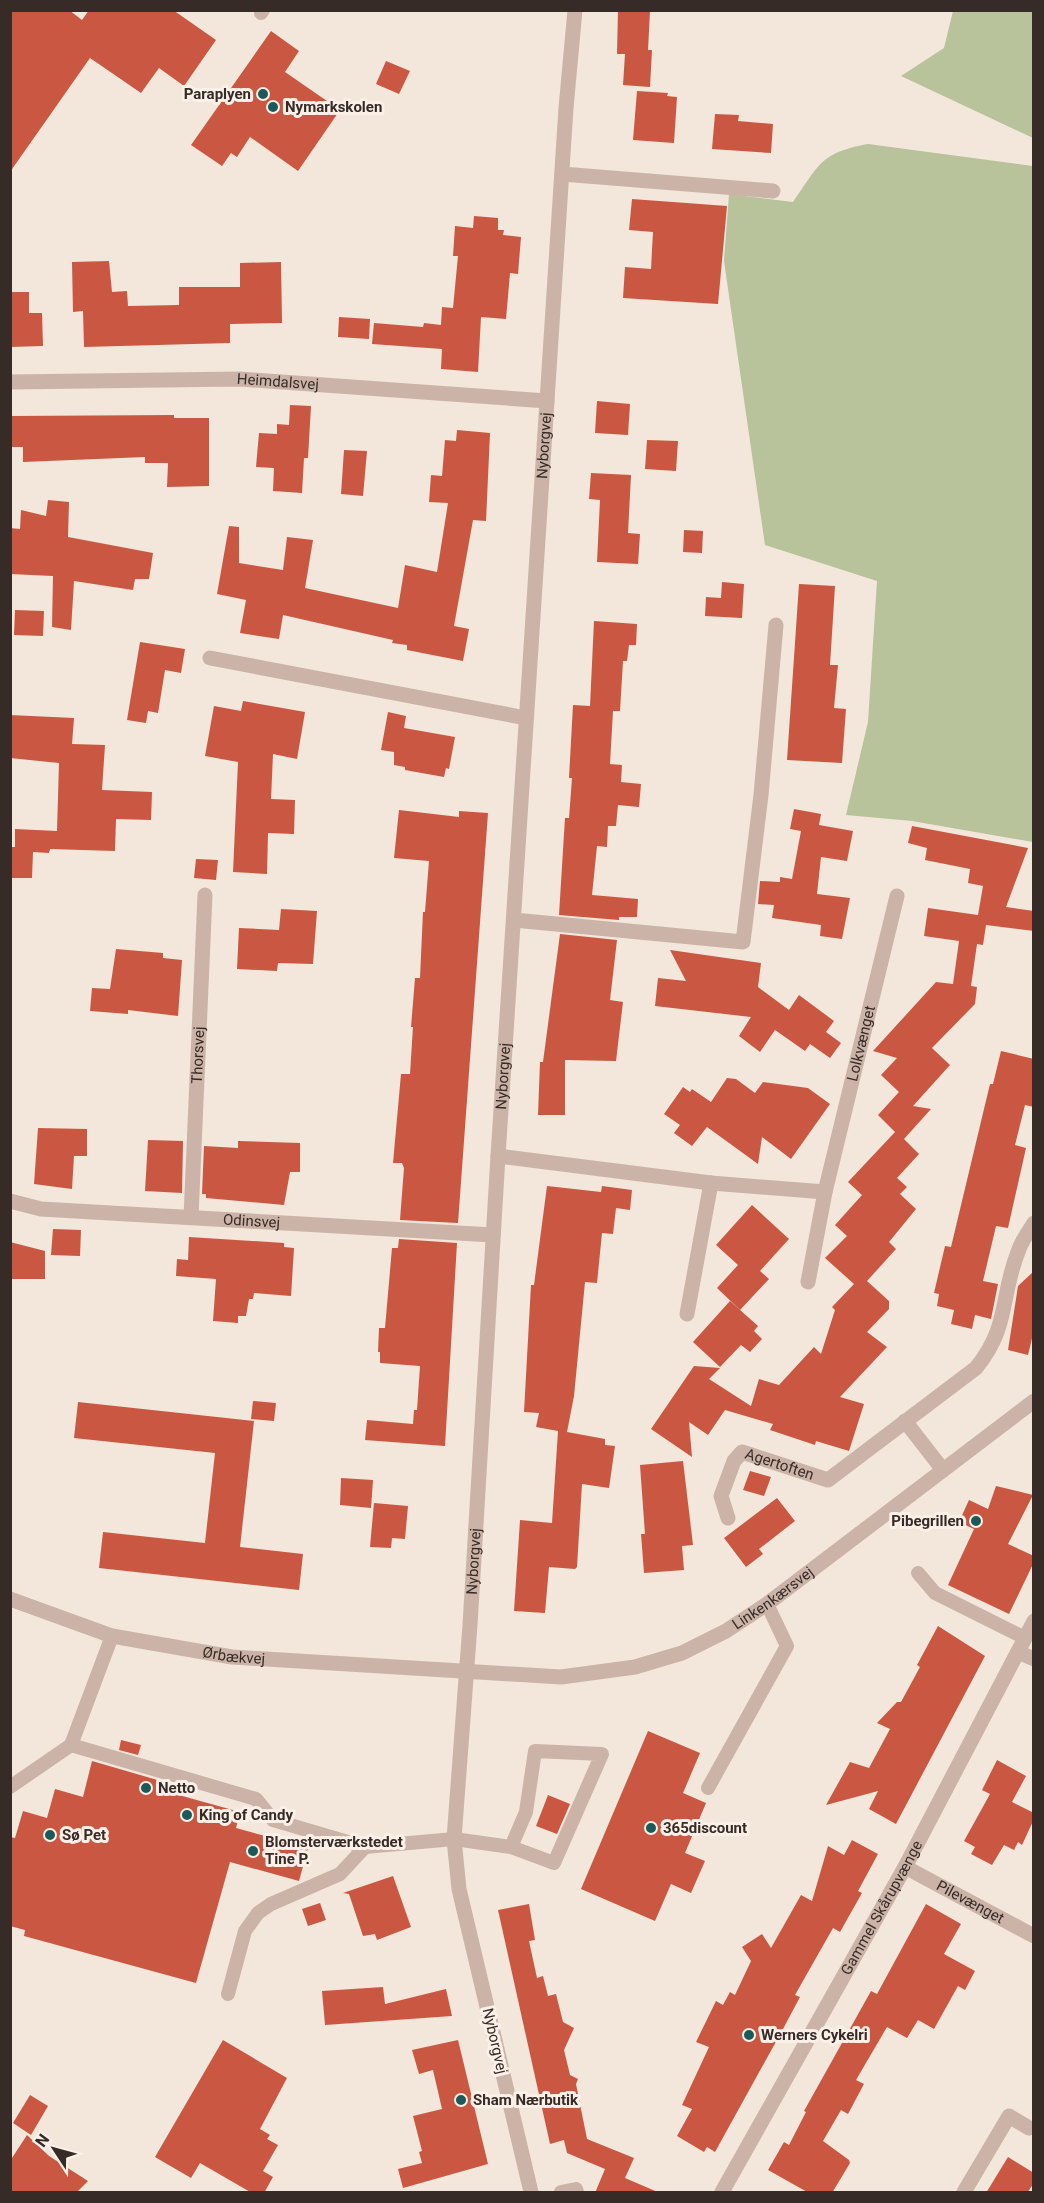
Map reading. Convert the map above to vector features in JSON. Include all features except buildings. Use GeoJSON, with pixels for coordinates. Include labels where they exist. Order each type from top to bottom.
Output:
{"type":"FeatureCollection","features":[{"type":"Feature","properties":{"kind":"street","name":"Nyborgvej"},"geometry":{"type":"LineString","coordinates":[[531,2193],[459,1889],[454,1839],[574,10]]}},
{"type":"Feature","properties":{"kind":"street"},"geometry":{"type":"LineString","coordinates":[[562,174],[773,191]]}},
{"type":"Feature","properties":{"kind":"street","name":"Heimdalsvej"},"geometry":{"type":"LineString","coordinates":[[10,382],[240,379],[547,401]]}},
{"type":"Feature","properties":{"kind":"street"},"geometry":{"type":"LineString","coordinates":[[514,920],[743,942],[761,795],[776,625]]}},
{"type":"Feature","properties":{"kind":"street"},"geometry":{"type":"LineString","coordinates":[[210,658],[526,718]]}},
{"type":"Feature","properties":{"kind":"street","name":"Thorsvej"},"geometry":{"type":"LineString","coordinates":[[191,1217],[205,895]]}},
{"type":"Feature","properties":{"kind":"street","name":"Lolkvænget"},"geometry":{"type":"LineString","coordinates":[[808,1282],[825,1192],[897,896]]}},
{"type":"Feature","properties":{"kind":"street"},"geometry":{"type":"LineString","coordinates":[[498,1156],[711,1183],[825,1192]]}},
{"type":"Feature","properties":{"kind":"street"},"geometry":{"type":"LineString","coordinates":[[687,1314],[711,1183]]}},
{"type":"Feature","properties":{"kind":"street","name":"Odinsvej"},"geometry":{"type":"LineString","coordinates":[[10,1201],[41,1209],[493,1235]]}},
{"type":"Feature","properties":{"kind":"street","name":"Agertoften"},"geometry":{"type":"LineString","coordinates":[[728,1518],[721,1496],[734,1461],[742,1452],[828,1480],[976,1368],[992,1348],[1000,1328],[1017,1252],[1034,1223]]}},
{"type":"Feature","properties":{"kind":"street","name":"Linkenkærsvej"},"geometry":{"type":"LineString","coordinates":[[465,1669],[561,1677],[635,1667],[682,1653],[726,1631],[767,1604],[1034,1401]]}},
{"type":"Feature","properties":{"kind":"street"},"geometry":{"type":"LineString","coordinates":[[905,1421],[943,1470]]}},
{"type":"Feature","properties":{"kind":"street","name":"Ørbækvej"},"geometry":{"type":"LineString","coordinates":[[11,1600],[112,1636],[232,1657],[465,1669]]}},
{"type":"Feature","properties":{"kind":"street","name":"Gammel Skårupvænge"},"geometry":{"type":"LineString","coordinates":[[722,2193],[905,1867],[1034,1621]]}},
{"type":"Feature","properties":{"kind":"street"},"geometry":{"type":"LineString","coordinates":[[1022,1645],[1034,1659]]}},
{"type":"Feature","properties":{"kind":"street","name":"Pilevænget"},"geometry":{"type":"LineString","coordinates":[[905,1867],[1034,1936]]}},
{"type":"Feature","properties":{"kind":"street"},"geometry":{"type":"LineString","coordinates":[[964,2193],[1009,2116],[1029,2128]]}},
{"type":"Feature","properties":{"kind":"lane"},"geometry":{"type":"LineString","coordinates":[[918,1573],[935,1593],[1022,1645]]}},
{"type":"Feature","properties":{"kind":"lane"},"geometry":{"type":"LineString","coordinates":[[708,1788],[787,1646],[767,1604]]}},
{"type":"Feature","properties":{"kind":"lane"},"geometry":{"type":"LineString","coordinates":[[10,1787],[71,1745],[112,1636]]}},
{"type":"Feature","properties":{"kind":"lane"},"geometry":{"type":"LineString","coordinates":[[71,1745],[256,1799],[273,1820],[365,1847],[454,1839],[511,1847],[554,1863],[602,1754],[535,1751],[526,1812],[511,1847]]}},
{"type":"Feature","properties":{"kind":"lane"},"geometry":{"type":"LineString","coordinates":[[228,1994],[245,1931],[258,1913],[271,1904],[340,1874],[365,1847]]}},
{"type":"Feature","properties":{"kind":"lane"},"geometry":{"type":"LineString","coordinates":[[561,2193],[576,2189],[577,2193]]}},
{"type":"Feature","properties":{"kind":"green space"},"geometry":{"type":"Polygon","coordinates":[[[953,11],[1033,11],[1033,138],[901,76],[944,48],[953,11]]]}},
{"type":"Feature","properties":{"kind":"green space"},"geometry":{"type":"Polygon","coordinates":[[[868,144],[1033,166],[1033,842],[912,821],[846,815],[868,722],[877,581],[765,545],[724,261],[729,194],[793,202],[816,169],[830,156],[868,144]]]}},
{"type":"Feature","properties":{"kind":"place","name":"Paraplyen"},"geometry":{"type":"Point","coordinates":[263,94]}},
{"type":"Feature","properties":{"kind":"place","name":"Nymarkskolen"},"geometry":{"type":"Point","coordinates":[273,107]}},
{"type":"Feature","properties":{"kind":"place","name":"Pibegrillen"},"geometry":{"type":"Point","coordinates":[976,1521]}},
{"type":"Feature","properties":{"kind":"place","name":"Netto"},"geometry":{"type":"Point","coordinates":[146,1788]}},
{"type":"Feature","properties":{"kind":"place","name":"King of Candy"},"geometry":{"type":"Point","coordinates":[187,1815]}},
{"type":"Feature","properties":{"kind":"place","name":"365discount"},"geometry":{"type":"Point","coordinates":[651,1828]}},
{"type":"Feature","properties":{"kind":"place","name":"Sø Pet"},"geometry":{"type":"Point","coordinates":[50,1835]}},
{"type":"Feature","properties":{"kind":"place","name":"Blomsterværkstedet Tine P."},"geometry":{"type":"Point","coordinates":[253,1851]}},
{"type":"Feature","properties":{"kind":"place","name":"Werners Cykelri"},"geometry":{"type":"Point","coordinates":[749,2035]}},
{"type":"Feature","properties":{"kind":"place","name":"Sham Nærbutik"},"geometry":{"type":"Point","coordinates":[461,2100]}}]}
